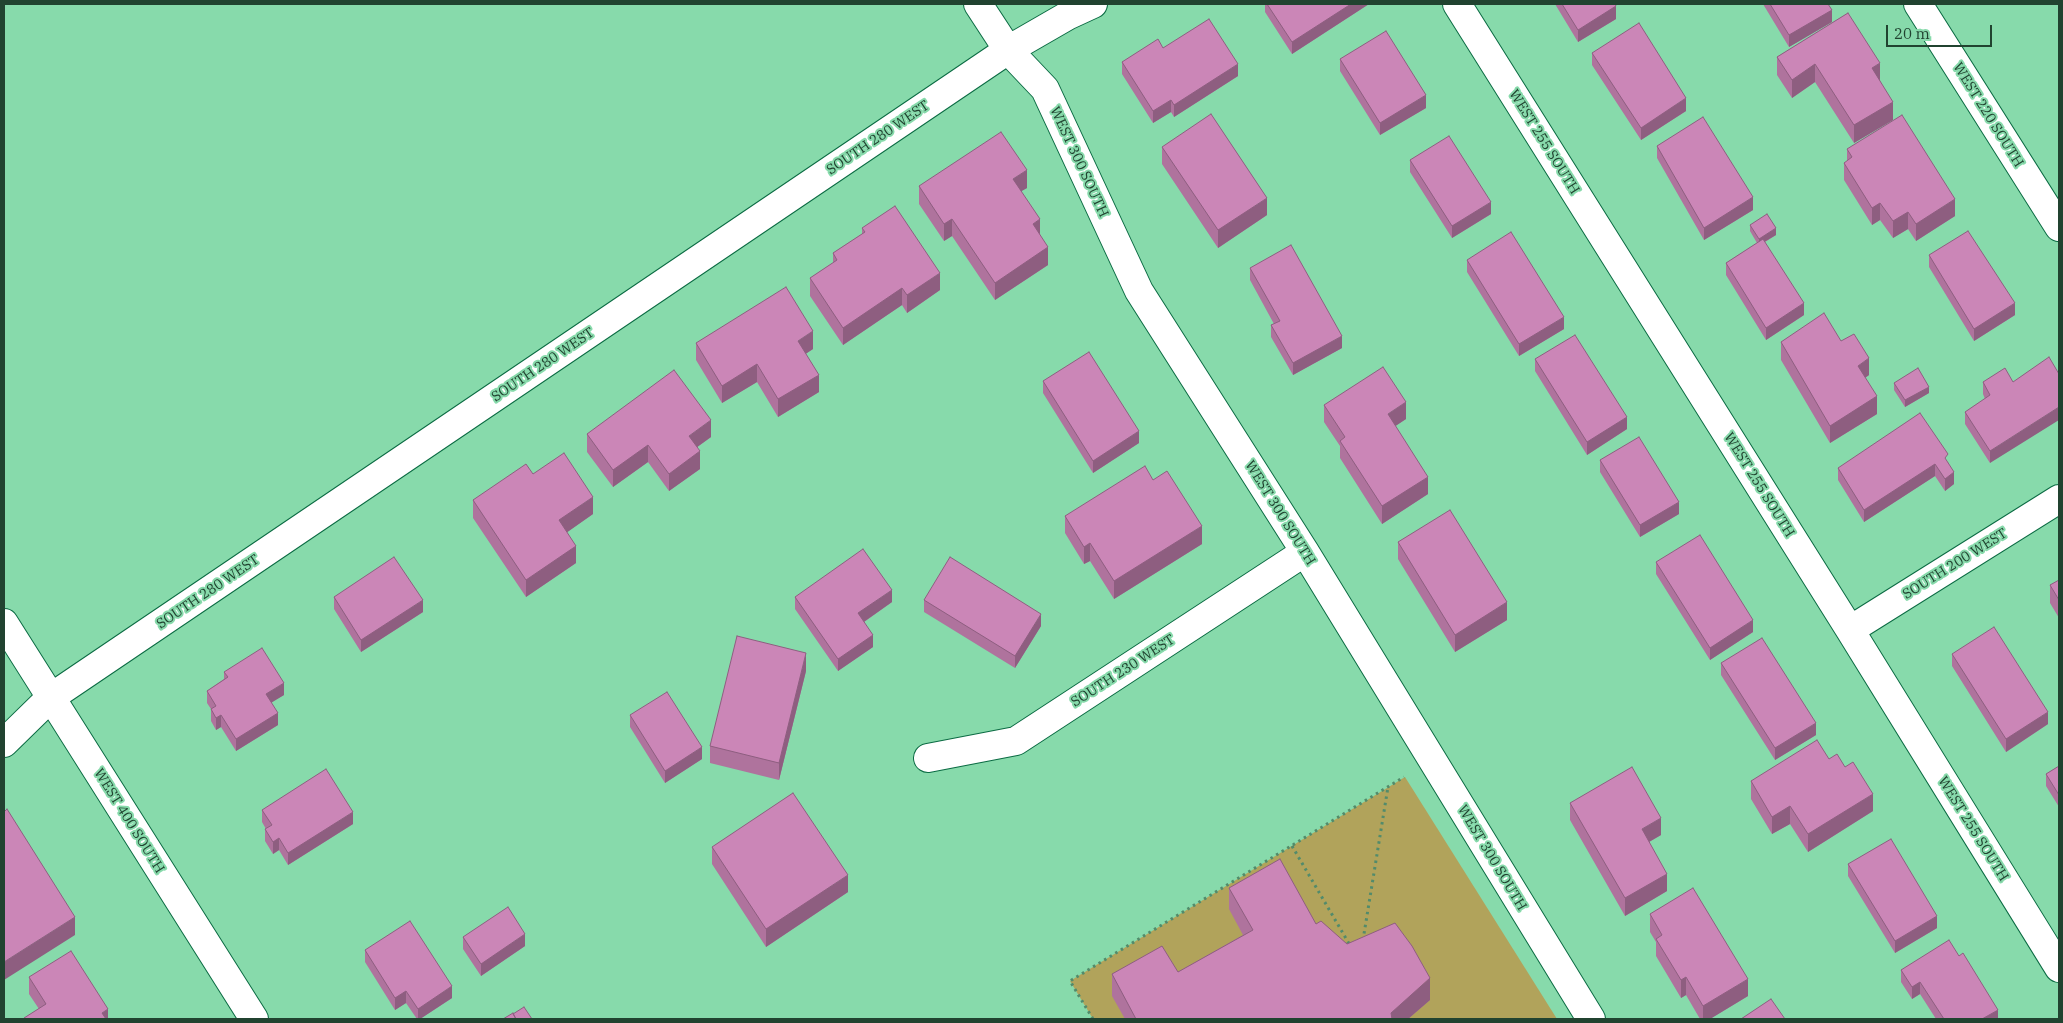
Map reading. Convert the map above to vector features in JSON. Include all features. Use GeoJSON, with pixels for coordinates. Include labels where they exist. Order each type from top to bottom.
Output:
{"type":"FeatureCollection","features":[{"type":"Feature","properties":{"kind":"street","name":"WEST 300 SOUTH"},"geometry":{"type":"LineString","coordinates":[[978,4],[1008,50],[1045,89],[1139,291],[1305,552],[1591,1019]]}},
{"type":"Feature","properties":{"kind":"street","name":"SOUTH 280 WEST"},"geometry":{"type":"LineString","coordinates":[[4,743],[50,698],[1008,50],[1067,16],[1093,4]]}},
{"type":"Feature","properties":{"kind":"street","name":"WEST 255 SOUTH"},"geometry":{"type":"LineString","coordinates":[[1457,4],[1850,630],[2059,968]]}},
{"type":"Feature","properties":{"kind":"street","name":"WEST 220 SOUTH"},"geometry":{"type":"LineString","coordinates":[[1918,4],[2059,227]]}},
{"type":"Feature","properties":{"kind":"street","name":"SOUTH 200 WEST"},"geometry":{"type":"LineString","coordinates":[[1850,630],[2059,499]]}},
{"type":"Feature","properties":{"kind":"street","name":"SOUTH 230 WEST"},"geometry":{"type":"LineString","coordinates":[[928,758],[1016,741],[1305,552]]}},
{"type":"Feature","properties":{"kind":"street","name":"WEST 400 SOUTH"},"geometry":{"type":"LineString","coordinates":[[4,623],[254,1019]]}},
{"type":"Feature","properties":{"kind":"path"},"geometry":{"type":"LineString","coordinates":[[1093,1019],[1070,981],[1405,777]]}},
{"type":"Feature","properties":{"kind":"path"},"geometry":{"type":"LineString","coordinates":[[1362,942],[1388,787]]}},
{"type":"Feature","properties":{"kind":"path"},"geometry":{"type":"LineString","coordinates":[[1292,846],[1354,952]]}},
{"type":"Feature","properties":{"kind":"shaded area"},"geometry":{"type":"Polygon","coordinates":[[[1405,777],[1557,1019],[1093,1019],[1070,981],[1405,777]]]}},
{"type":"Feature","properties":{"kind":"building"},"geometry":{"type":"Polygon","coordinates":[[[1267,4],[1351,4],[1292,42],[1267,4]]]}},
{"type":"Feature","properties":{"kind":"building"},"geometry":{"type":"Polygon","coordinates":[[[1562,4],[1615,4],[1616,6],[1578,30],[1562,4]]]}},
{"type":"Feature","properties":{"kind":"building"},"geometry":{"type":"Polygon","coordinates":[[[1770,4],[1828,4],[1832,10],[1789,35],[1770,4]]]}},
{"type":"Feature","properties":{"kind":"building"},"geometry":{"type":"Polygon","coordinates":[[[1848,13],[1880,63],[1872,68],[1893,102],[1854,125],[1815,64],[1792,80],[1777,57],[1848,13]]]}},
{"type":"Feature","properties":{"kind":"building"},"geometry":{"type":"Polygon","coordinates":[[[1209,19],[1238,64],[1174,105],[1171,100],[1153,111],[1122,62],[1158,39],[1163,48],[1209,19]]]}},
{"type":"Feature","properties":{"kind":"building"},"geometry":{"type":"Polygon","coordinates":[[[1639,23],[1686,98],[1641,128],[1592,53],[1639,23]]]}},
{"type":"Feature","properties":{"kind":"building"},"geometry":{"type":"Polygon","coordinates":[[[1386,31],[1426,95],[1380,123],[1340,59],[1386,31]]]}},
{"type":"Feature","properties":{"kind":"building"},"geometry":{"type":"Polygon","coordinates":[[[1211,114],[1267,198],[1218,230],[1162,147],[1211,114]]]}},
{"type":"Feature","properties":{"kind":"building"},"geometry":{"type":"Polygon","coordinates":[[[1902,115],[1955,199],[1916,224],[1908,212],[1893,221],[1880,203],[1872,208],[1844,163],[1852,157],[1847,149],[1902,115]]]}},
{"type":"Feature","properties":{"kind":"building"},"geometry":{"type":"Polygon","coordinates":[[[1703,117],[1753,197],[1704,228],[1657,146],[1703,117]]]}},
{"type":"Feature","properties":{"kind":"building"},"geometry":{"type":"Polygon","coordinates":[[[1001,132],[1027,170],[1013,179],[1040,219],[1033,224],[1048,247],[995,283],[952,219],[944,224],[919,186],[1001,132]]]}},
{"type":"Feature","properties":{"kind":"building"},"geometry":{"type":"Polygon","coordinates":[[[1449,136],[1491,202],[1452,226],[1410,160],[1449,136]]]}},
{"type":"Feature","properties":{"kind":"building"},"geometry":{"type":"Polygon","coordinates":[[[895,206],[940,273],[907,295],[902,288],[843,328],[810,278],[837,260],[833,253],[865,232],[862,228],[895,206]]]}},
{"type":"Feature","properties":{"kind":"building"},"geometry":{"type":"Polygon","coordinates":[[[1767,214],[1776,228],[1759,239],[1750,225],[1767,214]]]}},
{"type":"Feature","properties":{"kind":"building"},"geometry":{"type":"Polygon","coordinates":[[[1968,231],[2015,303],[1974,329],[1929,255],[1968,231]]]}},
{"type":"Feature","properties":{"kind":"building"},"geometry":{"type":"Polygon","coordinates":[[[1511,232],[1564,317],[1519,344],[1467,260],[1511,232]]]}},
{"type":"Feature","properties":{"kind":"building"},"geometry":{"type":"Polygon","coordinates":[[[1763,239],[1804,303],[1766,328],[1726,263],[1763,239]]]}},
{"type":"Feature","properties":{"kind":"building"},"geometry":{"type":"Polygon","coordinates":[[[1291,245],[1342,336],[1293,363],[1271,325],[1280,321],[1250,268],[1291,245]]]}},
{"type":"Feature","properties":{"kind":"building"},"geometry":{"type":"Polygon","coordinates":[[[786,287],[813,331],[798,341],[819,375],[778,399],[757,364],[722,386],[696,343],[786,287]]]}},
{"type":"Feature","properties":{"kind":"building"},"geometry":{"type":"Polygon","coordinates":[[[1824,313],[1841,341],[1854,334],[1869,358],[1858,366],[1877,396],[1830,426],[1781,342],[1824,313]]]}},
{"type":"Feature","properties":{"kind":"building"},"geometry":{"type":"Polygon","coordinates":[[[1575,335],[1627,417],[1587,442],[1535,359],[1575,335]]]}},
{"type":"Feature","properties":{"kind":"building"},"geometry":{"type":"Polygon","coordinates":[[[1089,352],[1139,431],[1093,461],[1043,381],[1089,352]]]}},
{"type":"Feature","properties":{"kind":"building"},"geometry":{"type":"Polygon","coordinates":[[[2049,357],[2059,374],[2059,407],[1990,451],[1965,412],[1990,395],[1983,382],[2005,368],[2013,382],[2049,357]]]}},
{"type":"Feature","properties":{"kind":"building"},"geometry":{"type":"Polygon","coordinates":[[[1383,367],[1406,402],[1388,414],[1428,477],[1382,506],[1340,441],[1345,437],[1324,405],[1383,367]]]}},
{"type":"Feature","properties":{"kind":"building"},"geometry":{"type":"Polygon","coordinates":[[[1918,368],[1929,387],[1905,400],[1894,383],[1918,368]]]}},
{"type":"Feature","properties":{"kind":"building"},"geometry":{"type":"Polygon","coordinates":[[[674,370],[711,420],[689,436],[700,451],[669,474],[648,445],[613,470],[587,434],[674,370]]]}},
{"type":"Feature","properties":{"kind":"building"},"geometry":{"type":"Polygon","coordinates":[[[1920,413],[1948,454],[1945,458],[1954,472],[1945,479],[1935,464],[1864,510],[1838,468],[1920,413]]]}},
{"type":"Feature","properties":{"kind":"building"},"geometry":{"type":"Polygon","coordinates":[[[1639,437],[1679,502],[1640,525],[1600,460],[1639,437]]]}},
{"type":"Feature","properties":{"kind":"building"},"geometry":{"type":"Polygon","coordinates":[[[564,453],[593,497],[559,520],[576,546],[526,580],[473,500],[526,464],[533,474],[564,453]]]}},
{"type":"Feature","properties":{"kind":"building"},"geometry":{"type":"Polygon","coordinates":[[[1145,466],[1153,480],[1167,471],[1202,526],[1114,581],[1090,543],[1084,547],[1065,516],[1145,466]]]}},
{"type":"Feature","properties":{"kind":"building"},"geometry":{"type":"Polygon","coordinates":[[[1450,510],[1507,602],[1455,635],[1398,542],[1450,510]]]}},
{"type":"Feature","properties":{"kind":"building"},"geometry":{"type":"Polygon","coordinates":[[[1700,535],[1753,620],[1710,648],[1656,562],[1700,535]]]}},
{"type":"Feature","properties":{"kind":"building"},"geometry":{"type":"Polygon","coordinates":[[[863,549],[892,590],[858,613],[873,635],[838,659],[795,597],[863,549]]]}},
{"type":"Feature","properties":{"kind":"building"},"geometry":{"type":"Polygon","coordinates":[[[394,557],[423,600],[361,640],[334,597],[394,557]]]}},
{"type":"Feature","properties":{"kind":"building"},"geometry":{"type":"Polygon","coordinates":[[[950,557],[1041,614],[1015,656],[924,600],[950,557]]]}},
{"type":"Feature","properties":{"kind":"building"},"geometry":{"type":"Polygon","coordinates":[[[2059,580],[2059,600],[2050,585],[2059,580]]]}},
{"type":"Feature","properties":{"kind":"building"},"geometry":{"type":"Polygon","coordinates":[[[1994,627],[2048,712],[2006,739],[1952,654],[1994,627]]]}},
{"type":"Feature","properties":{"kind":"building"},"geometry":{"type":"Polygon","coordinates":[[[737,636],[806,653],[779,763],[710,746],[737,636]]]}},
{"type":"Feature","properties":{"kind":"building"},"geometry":{"type":"Polygon","coordinates":[[[1762,638],[1816,723],[1775,748],[1721,663],[1762,638]]]}},
{"type":"Feature","properties":{"kind":"building"},"geometry":{"type":"Polygon","coordinates":[[[262,648],[284,683],[266,694],[278,713],[236,739],[221,715],[216,718],[211,709],[216,706],[207,691],[228,677],[224,672],[262,648]]]}},
{"type":"Feature","properties":{"kind":"building"},"geometry":{"type":"Polygon","coordinates":[[[667,692],[702,747],[665,771],[630,715],[667,692]]]}},
{"type":"Feature","properties":{"kind":"building"},"geometry":{"type":"Polygon","coordinates":[[[1817,740],[1829,759],[1837,754],[1845,767],[1853,762],[1873,794],[1808,834],[1790,806],[1772,817],[1751,781],[1817,740]]]}},
{"type":"Feature","properties":{"kind":"building"},"geometry":{"type":"Polygon","coordinates":[[[2059,766],[2059,795],[2046,774],[2059,766]]]}},
{"type":"Feature","properties":{"kind":"building"},"geometry":{"type":"Polygon","coordinates":[[[1632,767],[1661,818],[1642,829],[1667,874],[1625,898],[1570,803],[1632,767]]]}},
{"type":"Feature","properties":{"kind":"building"},"geometry":{"type":"Polygon","coordinates":[[[326,769],[353,812],[288,853],[279,838],[273,842],[265,829],[272,825],[262,810],[326,769]]]}},
{"type":"Feature","properties":{"kind":"building"},"geometry":{"type":"Polygon","coordinates":[[[793,793],[848,875],[766,929],[712,847],[793,793]]]}},
{"type":"Feature","properties":{"kind":"building"},"geometry":{"type":"Polygon","coordinates":[[[7,809],[75,917],[4,962],[4,812],[7,809]]]}},
{"type":"Feature","properties":{"kind":"building"},"geometry":{"type":"Polygon","coordinates":[[[1891,839],[1937,916],[1895,941],[1848,864],[1891,839]]]}},
{"type":"Feature","properties":{"kind":"building"},"geometry":{"type":"Polygon","coordinates":[[[1280,859],[1316,924],[1321,921],[1347,944],[1395,923],[1412,946],[1430,978],[1391,1013],[1392,1019],[1136,1019],[1112,974],[1162,946],[1178,972],[1253,930],[1229,888],[1280,859]]]}},
{"type":"Feature","properties":{"kind":"building"},"geometry":{"type":"Polygon","coordinates":[[[1693,888],[1748,979],[1703,1006],[1686,977],[1681,980],[1656,939],[1662,935],[1650,914],[1693,888]]]}},
{"type":"Feature","properties":{"kind":"building"},"geometry":{"type":"Polygon","coordinates":[[[508,907],[525,934],[481,964],[463,937],[508,907]]]}},
{"type":"Feature","properties":{"kind":"building"},"geometry":{"type":"Polygon","coordinates":[[[410,921],[452,986],[418,1009],[406,991],[395,998],[365,950],[410,921]]]}},
{"type":"Feature","properties":{"kind":"building"},"geometry":{"type":"Polygon","coordinates":[[[1949,940],[1959,956],[1963,953],[1998,1010],[1982,1019],[1944,1019],[1920,982],[1912,987],[1901,970],[1949,940]]]}},
{"type":"Feature","properties":{"kind":"building"},"geometry":{"type":"Polygon","coordinates":[[[71,951],[108,1009],[102,1013],[106,1019],[25,1019],[46,1004],[29,977],[71,951]]]}},
{"type":"Feature","properties":{"kind":"building"},"geometry":{"type":"Polygon","coordinates":[[[1771,999],[1785,1019],[1741,1019],[1771,999]]]}},
{"type":"Feature","properties":{"kind":"building"},"geometry":{"type":"Polygon","coordinates":[[[524,1007],[532,1019],[516,1019],[513,1014],[524,1007]]]}},
{"type":"Feature","properties":{"kind":"building"},"geometry":{"type":"Polygon","coordinates":[[[513,1013],[516,1019],[503,1019],[513,1013]]]}}]}
